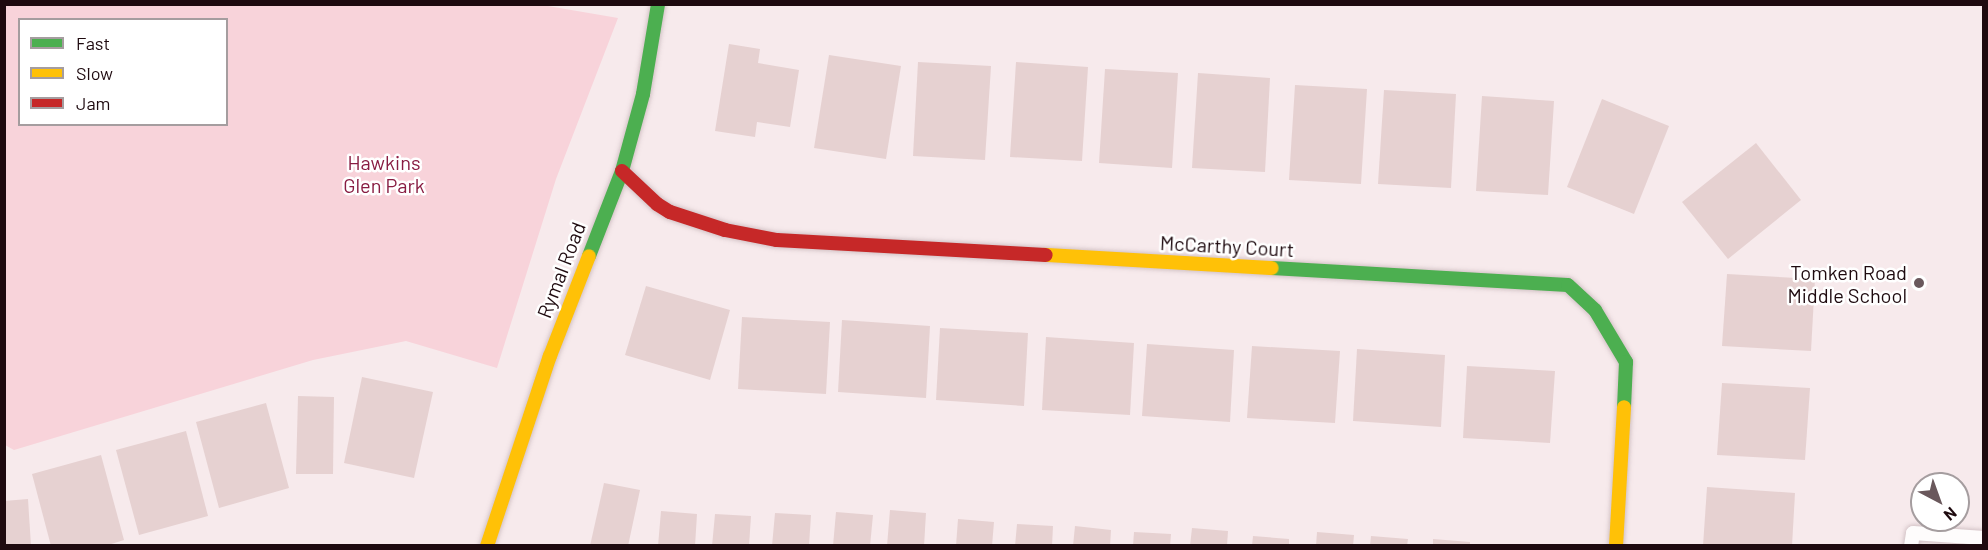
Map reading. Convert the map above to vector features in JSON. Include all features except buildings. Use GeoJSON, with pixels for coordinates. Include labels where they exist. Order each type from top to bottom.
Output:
{"type":"FeatureCollection","features":[{"type":"Feature","properties":{"kind":"street","name":"Rymal Road"},"geometry":{"type":"LineString","coordinates":[[487,546],[550,356],[622,171],[643,94],[658,4]]}},
{"type":"Feature","properties":{"kind":"street","name":"McCarthy Court"},"geometry":{"type":"LineString","coordinates":[[622,171],[657,204],[670,212],[725,230],[777,240],[1569,285],[1595,310],[1626,362],[1616,546]]}},
{"type":"Feature","properties":{"kind":"lane"},"geometry":{"type":"LineString","coordinates":[[1911,546],[1913,534],[1983,538]]}},
{"type":"Feature","properties":{"kind":"green space","name":"Hawkins Glen Park"},"geometry":{"type":"Polygon","coordinates":[[[5,5],[542,5],[618,18],[556,179],[497,368],[406,341],[313,360],[14,450],[5,445],[5,5]]]}},
{"type":"Feature","properties":{"kind":"traffic: fast"},"geometry":{"type":"LineString","coordinates":[[589,256],[622,171],[643,94],[658,4]]}},
{"type":"Feature","properties":{"kind":"traffic: fast"},"geometry":{"type":"LineString","coordinates":[[1272,268],[1568,285],[1595,310],[1626,362],[1624,407]]}},
{"type":"Feature","properties":{"kind":"traffic: slow"},"geometry":{"type":"LineString","coordinates":[[1046,255],[1272,268]]}},
{"type":"Feature","properties":{"kind":"traffic: slow"},"geometry":{"type":"LineString","coordinates":[[487,546],[550,356],[589,256]]}},
{"type":"Feature","properties":{"kind":"traffic: slow"},"geometry":{"type":"LineString","coordinates":[[1616,546],[1624,407]]}},
{"type":"Feature","properties":{"kind":"traffic: jam"},"geometry":{"type":"LineString","coordinates":[[622,171],[657,204],[670,212],[725,230],[777,240],[1046,255]]}},
{"type":"Feature","properties":{"kind":"place","name":"Tomken Road Middle School"},"geometry":{"type":"Point","coordinates":[1919,283]}}]}
